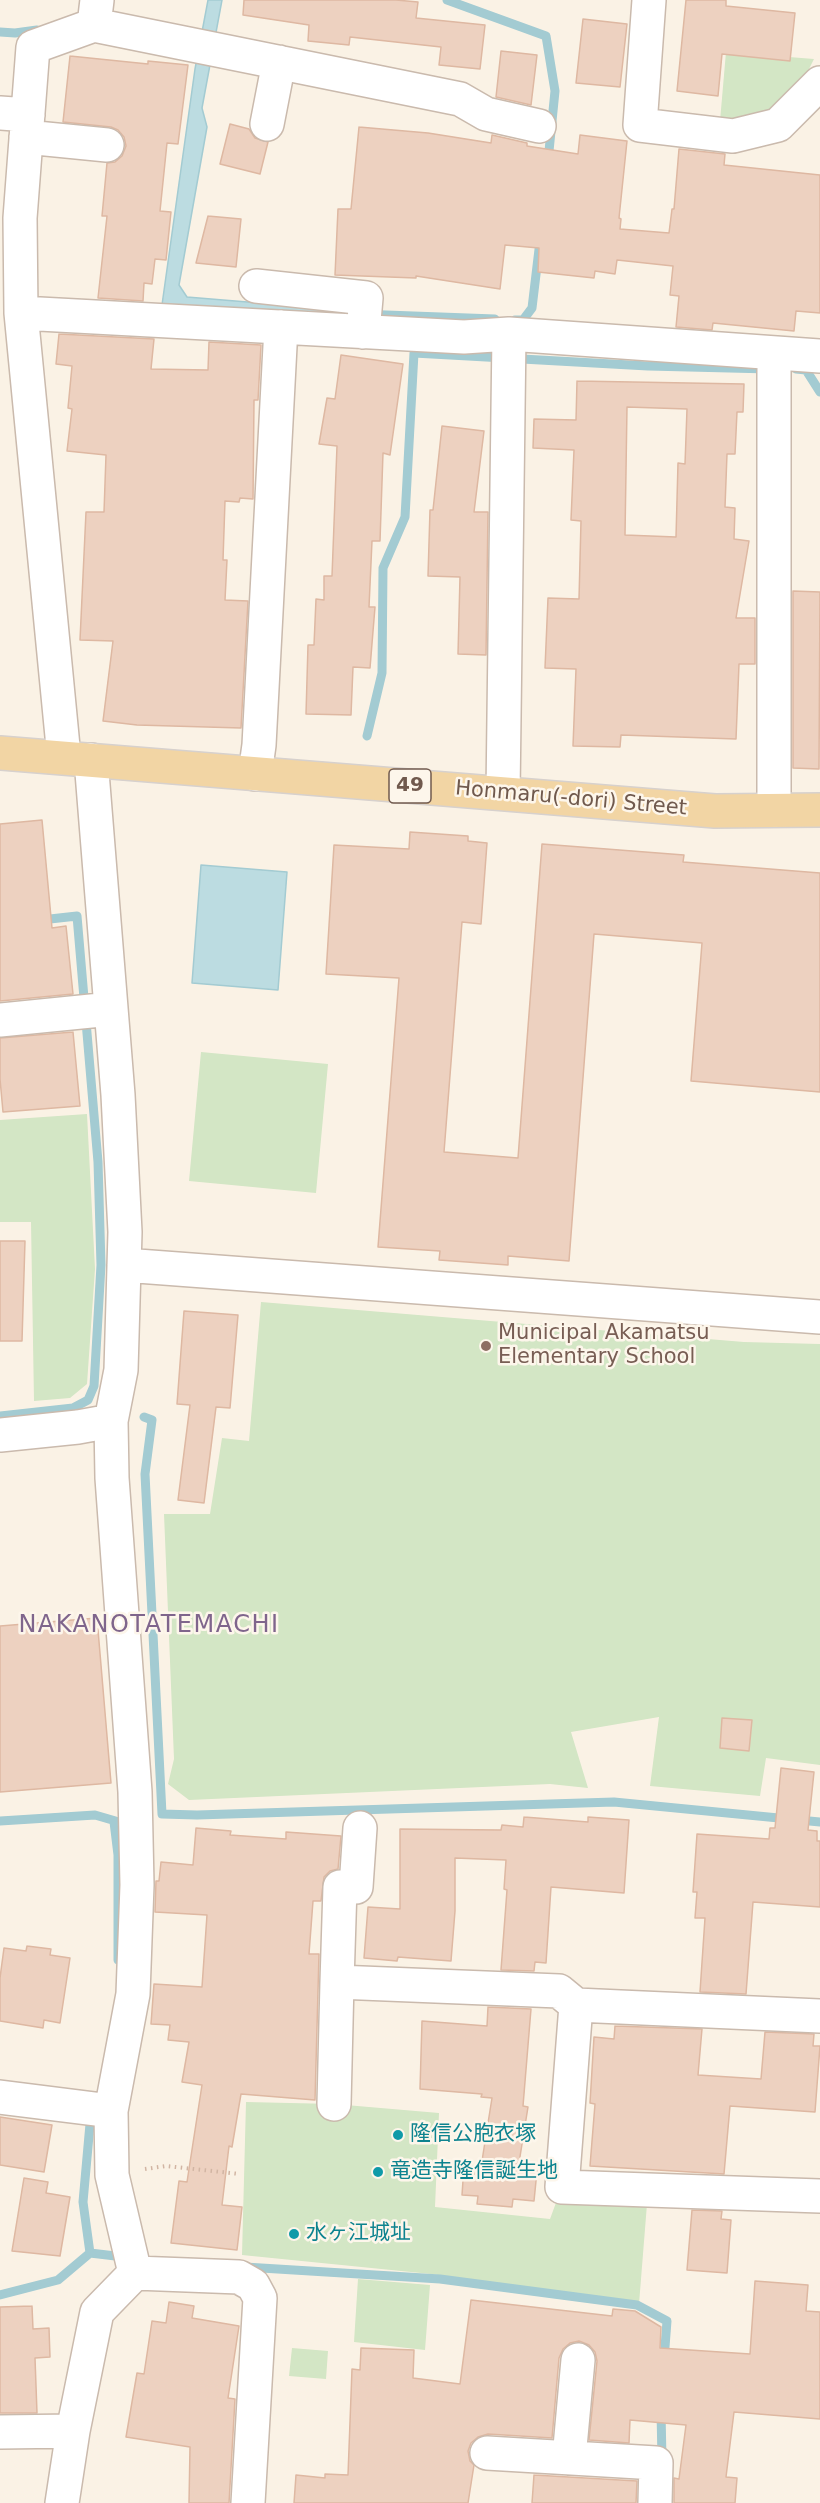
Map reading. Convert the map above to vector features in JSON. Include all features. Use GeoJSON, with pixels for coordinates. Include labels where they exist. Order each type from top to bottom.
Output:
{"type":"FeatureCollection","features":[{"type":"Feature","properties":{"kind":"main road","name":"Honmaru(-dori) Street"},"geometry":{"type":"LineString","coordinates":[[0,753],[715,811],[820,810]]}},
{"type":"Feature","properties":{"kind":"street"},"geometry":{"type":"LineString","coordinates":[[649,0],[640,125],[733,136],[778,125],[820,83]]}},
{"type":"Feature","properties":{"kind":"street"},"geometry":{"type":"LineString","coordinates":[[62,2503],[73,2431],[97,2312],[132,2263],[100,2109],[133,1994],[137,1885],[135,1823],[112,1478],[111,1421],[121,1370],[125,1232],[118,1095],[93,1011],[77,759],[21,313],[18,122],[33,47],[96,12],[203,47],[460,99],[486,114],[539,126]]}},
{"type":"Feature","properties":{"kind":"street"},"geometry":{"type":"LineString","coordinates":[[267,124],[279,62]]}},
{"type":"Feature","properties":{"kind":"street"},"geometry":{"type":"LineString","coordinates":[[18,122],[107,145]]}},
{"type":"Feature","properties":{"kind":"street"},"geometry":{"type":"LineString","coordinates":[[256,286],[366,298],[363,332]]}},
{"type":"Feature","properties":{"kind":"street"},"geometry":{"type":"LineString","coordinates":[[21,313],[464,337],[508,349],[774,366],[820,356]]}},
{"type":"Feature","properties":{"kind":"street"},"geometry":{"type":"LineString","coordinates":[[255,774],[259,745],[281,327]]}},
{"type":"Feature","properties":{"kind":"street"},"geometry":{"type":"LineString","coordinates":[[503,793],[508,349]]}},
{"type":"Feature","properties":{"kind":"street"},"geometry":{"type":"LineString","coordinates":[[774,366],[774,810]]}},
{"type":"Feature","properties":{"kind":"street"},"geometry":{"type":"LineString","coordinates":[[0,1020],[93,1011]]}},
{"type":"Feature","properties":{"kind":"street"},"geometry":{"type":"LineString","coordinates":[[124,1265],[820,1317]]}},
{"type":"Feature","properties":{"kind":"street"},"geometry":{"type":"LineString","coordinates":[[0,1435],[78,1427],[111,1421]]}},
{"type":"Feature","properties":{"kind":"street"},"geometry":{"type":"LineString","coordinates":[[334,2104],[340,1887],[356,1887],[360,1828]]}},
{"type":"Feature","properties":{"kind":"street"},"geometry":{"type":"LineString","coordinates":[[337,1983],[559,1991],[576,2005],[820,2016]]}},
{"type":"Feature","properties":{"kind":"street"},"geometry":{"type":"LineString","coordinates":[[576,2005],[562,2187],[820,2196]]}},
{"type":"Feature","properties":{"kind":"street"},"geometry":{"type":"LineString","coordinates":[[0,2097],[100,2109]]}},
{"type":"Feature","properties":{"kind":"street"},"geometry":{"type":"LineString","coordinates":[[132,2263],[239,2277],[253,2285],[260,2298],[248,2503]]}},
{"type":"Feature","properties":{"kind":"street"},"geometry":{"type":"LineString","coordinates":[[569,2458],[578,2360]]}},
{"type":"Feature","properties":{"kind":"street"},"geometry":{"type":"LineString","coordinates":[[0,2433],[73,2431]]}},
{"type":"Feature","properties":{"kind":"street"},"geometry":{"type":"LineString","coordinates":[[487,2453],[656,2463],[655,2503]]}},
{"type":"Feature","properties":{"kind":"path"},"geometry":{"type":"LineString","coordinates":[[112,2175],[166,2166],[240,2174]]}},
{"type":"Feature","properties":{"kind":"green space"},"geometry":{"type":"Polygon","coordinates":[[[726,52],[814,59],[801,85],[766,116],[720,121],[726,52]]]}},
{"type":"Feature","properties":{"kind":"green space"},"geometry":{"type":"Polygon","coordinates":[[[201,1052],[328,1064],[316,1193],[189,1181],[201,1052]]]}},
{"type":"Feature","properties":{"kind":"green space"},"geometry":{"type":"Polygon","coordinates":[[[87,1114],[95,1269],[87,1384],[70,1398],[34,1401],[31,1222],[0,1222],[0,1120],[87,1114]]]}},
{"type":"Feature","properties":{"kind":"green space"},"geometry":{"type":"Polygon","coordinates":[[[261,1302],[744,1342],[820,1344],[820,1765],[766,1758],[760,1796],[650,1786],[659,1717],[571,1732],[588,1788],[550,1784],[189,1800],[168,1784],[174,1759],[164,1514],[210,1514],[222,1438],[249,1441],[261,1302]]]}},
{"type":"Feature","properties":{"kind":"green space"},"geometry":{"type":"Polygon","coordinates":[[[246,2102],[334,2104],[439,2113],[435,2207],[550,2219],[557,2200],[647,2204],[639,2304],[431,2274],[242,2255],[246,2102]]]}},
{"type":"Feature","properties":{"kind":"green space"},"geometry":{"type":"Polygon","coordinates":[[[358,2279],[430,2285],[425,2350],[354,2342],[358,2279]]]}},
{"type":"Feature","properties":{"kind":"green space"},"geometry":{"type":"Polygon","coordinates":[[[292,2348],[328,2351],[326,2379],[289,2376],[292,2348]]]}},
{"type":"Feature","properties":{"kind":"water"},"geometry":{"type":"Polygon","coordinates":[[[208,0],[222,0],[202,108],[207,127],[179,285],[187,297],[344,310],[340,320],[161,312],[195,69],[208,0]]]}},
{"type":"Feature","properties":{"kind":"water"},"geometry":{"type":"Polygon","coordinates":[[[201,865],[287,872],[278,990],[192,983],[201,865]]]}},
{"type":"Feature","properties":{"kind":"building"},"geometry":{"type":"Polygon","coordinates":[[[244,0],[418,2],[416,18],[485,25],[480,69],[439,65],[441,47],[350,37],[349,45],[308,41],[309,25],[243,15],[244,0]]]}},
{"type":"Feature","properties":{"kind":"building"},"geometry":{"type":"Polygon","coordinates":[[[686,0],[726,0],[726,6],[795,13],[790,61],[722,54],[718,96],[677,91],[686,0]]]}},
{"type":"Feature","properties":{"kind":"building"},"geometry":{"type":"Polygon","coordinates":[[[583,19],[627,24],[620,87],[576,83],[583,19]]]}},
{"type":"Feature","properties":{"kind":"building"},"geometry":{"type":"Polygon","coordinates":[[[501,51],[537,55],[531,105],[496,97],[501,51]]]}},
{"type":"Feature","properties":{"kind":"building"},"geometry":{"type":"Polygon","coordinates":[[[70,56],[148,64],[148,61],[188,65],[178,144],[167,143],[160,211],[171,212],[166,260],[155,259],[152,284],[144,283],[143,301],[98,298],[107,216],[102,216],[107,163],[115,162],[122,156],[126,146],[124,137],[118,130],[111,127],[63,122],[70,56]]]}},
{"type":"Feature","properties":{"kind":"building"},"geometry":{"type":"Polygon","coordinates":[[[230,124],[249,129],[255,138],[268,142],[260,174],[220,164],[230,124]]]}},
{"type":"Feature","properties":{"kind":"building"},"geometry":{"type":"Polygon","coordinates":[[[359,127],[428,133],[491,143],[492,135],[527,143],[527,146],[578,154],[580,135],[627,141],[619,218],[621,219],[620,229],[669,233],[672,209],[674,209],[679,149],[725,154],[724,165],[820,175],[820,313],[796,311],[794,331],[713,323],[712,330],[676,327],[679,296],[670,295],[673,266],[617,260],[615,274],[595,271],[594,278],[538,272],[539,248],[505,245],[500,289],[416,276],[416,278],[335,275],[338,209],[351,209],[359,127]]]}},
{"type":"Feature","properties":{"kind":"building"},"geometry":{"type":"Polygon","coordinates":[[[208,216],[241,219],[236,267],[196,263],[208,216]]]}},
{"type":"Feature","properties":{"kind":"building"},"geometry":{"type":"Polygon","coordinates":[[[59,334],[154,339],[151,369],[208,370],[209,342],[261,345],[258,400],[254,400],[253,499],[240,498],[239,502],[225,501],[223,560],[227,560],[225,600],[248,601],[241,728],[137,725],[103,721],[113,641],[80,640],[86,512],[104,512],[106,455],[67,451],[72,409],[68,408],[72,366],[56,364],[59,334]]]}},
{"type":"Feature","properties":{"kind":"building"},"geometry":{"type":"Polygon","coordinates":[[[341,355],[403,364],[390,455],[383,453],[380,541],[372,541],[369,607],[375,607],[370,668],[353,667],[351,715],[306,714],[308,645],[314,645],[316,599],[324,600],[324,576],[332,576],[337,446],[319,444],[327,398],[335,399],[341,355]]]}},
{"type":"Feature","properties":{"kind":"building"},"geometry":{"type":"Polygon","coordinates":[[[577,381],[744,384],[743,412],[737,412],[735,454],[727,454],[725,507],[735,508],[734,539],[749,541],[736,618],[755,618],[755,664],[739,664],[736,739],[621,735],[620,747],[573,746],[576,669],[545,668],[548,598],[579,599],[581,521],[571,520],[574,450],[533,448],[534,419],[576,420],[577,381]],[[627,407],[625,535],[676,537],[678,463],[685,464],[687,409],[627,407]]]}},
{"type":"Feature","properties":{"kind":"building"},"geometry":{"type":"Polygon","coordinates":[[[442,426],[484,431],[474,512],[488,512],[486,655],[458,654],[460,577],[428,576],[430,510],[433,510],[442,426]]]}},
{"type":"Feature","properties":{"kind":"building"},"geometry":{"type":"Polygon","coordinates":[[[793,591],[820,592],[819,769],[793,768],[793,591]]]}},
{"type":"Feature","properties":{"kind":"building"},"geometry":{"type":"Polygon","coordinates":[[[42,820],[52,928],[66,926],[73,994],[0,1001],[0,824],[42,820]]]}},
{"type":"Feature","properties":{"kind":"building"},"geometry":{"type":"Polygon","coordinates":[[[410,832],[468,836],[468,841],[487,843],[481,924],[462,922],[444,1152],[518,1158],[542,844],[684,855],[683,862],[820,873],[820,1092],[691,1081],[702,943],[594,934],[569,1261],[508,1256],[508,1265],[439,1260],[440,1251],[378,1247],[399,978],[326,974],[334,845],[409,849],[410,832]]]}},
{"type":"Feature","properties":{"kind":"building"},"geometry":{"type":"Polygon","coordinates":[[[73,1032],[80,1106],[3,1112],[0,1038],[73,1032]]]}},
{"type":"Feature","properties":{"kind":"building"},"geometry":{"type":"Polygon","coordinates":[[[0,1241],[25,1241],[22,1341],[0,1341],[0,1241]]]}},
{"type":"Feature","properties":{"kind":"building"},"geometry":{"type":"Polygon","coordinates":[[[184,1311],[238,1315],[230,1408],[216,1407],[204,1503],[178,1500],[190,1405],[177,1404],[184,1311]]]}},
{"type":"Feature","properties":{"kind":"building"},"geometry":{"type":"Polygon","coordinates":[[[97,1618],[111,1783],[0,1792],[0,1626],[97,1618]]]}},
{"type":"Feature","properties":{"kind":"building"},"geometry":{"type":"Polygon","coordinates":[[[722,1718],[752,1720],[749,1751],[720,1748],[722,1718]]]}},
{"type":"Feature","properties":{"kind":"building"},"geometry":{"type":"Polygon","coordinates":[[[781,1768],[814,1772],[808,1830],[817,1831],[817,1841],[820,1841],[820,1907],[753,1902],[746,1994],[700,1992],[705,1918],[695,1918],[697,1892],[693,1892],[697,1834],[769,1839],[770,1828],[775,1828],[781,1768]]]}},
{"type":"Feature","properties":{"kind":"building"},"geometry":{"type":"Polygon","coordinates":[[[524,1817],[588,1822],[588,1817],[629,1820],[624,1893],[551,1887],[546,1963],[535,1962],[534,1971],[501,1970],[507,1890],[504,1889],[506,1860],[455,1858],[455,1911],[451,1961],[398,1957],[397,1961],[364,1958],[368,1907],[400,1909],[400,1829],[501,1830],[502,1825],[523,1827],[524,1817]]]}},
{"type":"Feature","properties":{"kind":"building"},"geometry":{"type":"Polygon","coordinates":[[[196,1828],[231,1831],[230,1835],[286,1839],[286,1832],[341,1836],[338,1869],[330,1871],[324,1877],[321,1901],[313,1901],[309,1954],[319,1954],[315,2100],[241,2094],[232,2147],[229,2146],[222,2205],[242,2207],[237,2250],[171,2243],[179,2181],[187,2182],[202,2085],[182,2082],[189,2042],[168,2040],[170,2025],[151,2024],[154,1984],[202,1987],[207,1915],[155,1912],[156,1881],[159,1881],[161,1862],[193,1865],[196,1828]]]}},
{"type":"Feature","properties":{"kind":"building"},"geometry":{"type":"Polygon","coordinates":[[[27,1946],[51,1949],[50,1955],[70,1958],[60,2023],[44,2020],[43,2028],[0,2021],[0,1978],[4,1948],[26,1951],[27,1946]]]}},
{"type":"Feature","properties":{"kind":"building"},"geometry":{"type":"Polygon","coordinates":[[[488,2007],[531,2009],[523,2106],[528,2107],[518,2169],[537,2171],[534,2201],[513,2199],[512,2207],[477,2204],[478,2196],[462,2195],[464,2166],[481,2167],[492,2098],[481,2097],[482,2094],[420,2089],[422,2021],[487,2026],[488,2007]]]}},
{"type":"Feature","properties":{"kind":"building"},"geometry":{"type":"Polygon","coordinates":[[[615,2026],[702,2029],[698,2075],[761,2079],[765,2032],[814,2034],[813,2046],[820,2046],[815,2112],[730,2106],[724,2174],[590,2166],[595,2104],[590,2103],[594,2037],[614,2039],[615,2026]]]}},
{"type":"Feature","properties":{"kind":"building"},"geometry":{"type":"Polygon","coordinates":[[[0,2117],[52,2125],[44,2172],[0,2165],[0,2117]]]}},
{"type":"Feature","properties":{"kind":"building"},"geometry":{"type":"Polygon","coordinates":[[[24,2178],[48,2182],[46,2193],[70,2197],[60,2256],[12,2251],[24,2178]]]}},
{"type":"Feature","properties":{"kind":"building"},"geometry":{"type":"Polygon","coordinates":[[[692,2210],[722,2211],[721,2219],[731,2220],[727,2273],[687,2270],[692,2210]]]}},
{"type":"Feature","properties":{"kind":"building"},"geometry":{"type":"Polygon","coordinates":[[[755,2281],[808,2285],[806,2311],[820,2312],[820,2419],[734,2412],[726,2477],[737,2478],[735,2503],[674,2503],[674,2478],[679,2479],[686,2425],[630,2420],[629,2443],[589,2440],[597,2361],[595,2352],[589,2345],[579,2341],[570,2343],[563,2349],[559,2358],[552,2438],[488,2434],[478,2437],[471,2443],[468,2451],[470,2461],[474,2465],[468,2503],[294,2503],[296,2475],[325,2478],[325,2474],[348,2475],[352,2369],[360,2370],[361,2348],[414,2350],[413,2378],[460,2384],[471,2300],[612,2316],[613,2309],[635,2311],[661,2327],[660,2348],[750,2354],[755,2281]]]}},
{"type":"Feature","properties":{"kind":"building"},"geometry":{"type":"Polygon","coordinates":[[[169,2302],[194,2306],[192,2318],[239,2326],[228,2398],[235,2399],[229,2503],[189,2503],[190,2447],[126,2437],[137,2373],[144,2374],[152,2321],[166,2323],[169,2302]]]}},
{"type":"Feature","properties":{"kind":"building"},"geometry":{"type":"Polygon","coordinates":[[[32,2306],[33,2329],[49,2328],[50,2357],[35,2358],[37,2413],[0,2413],[0,2307],[32,2306]]]}},
{"type":"Feature","properties":{"kind":"building"},"geometry":{"type":"Polygon","coordinates":[[[534,2475],[637,2481],[636,2503],[532,2503],[534,2475]]]}},
{"type":"Feature","properties":{"kind":"waterway"},"geometry":{"type":"LineString","coordinates":[[447,0],[546,36],[555,91],[548,161]]}},
{"type":"Feature","properties":{"kind":"waterway"},"geometry":{"type":"LineString","coordinates":[[0,32],[15,33],[37,30]]}},
{"type":"Feature","properties":{"kind":"waterway"},"geometry":{"type":"LineString","coordinates":[[515,320],[523,320],[532,308],[540,241]]}},
{"type":"Feature","properties":{"kind":"waterway"},"geometry":{"type":"LineString","coordinates":[[332,313],[495,319]]}},
{"type":"Feature","properties":{"kind":"waterway"},"geometry":{"type":"LineString","coordinates":[[367,736],[382,673],[383,568],[405,517],[414,353],[648,366],[770,369]]}},
{"type":"Feature","properties":{"kind":"waterway"},"geometry":{"type":"LineString","coordinates":[[796,369],[806,370],[820,392]]}},
{"type":"Feature","properties":{"kind":"waterway"},"geometry":{"type":"LineString","coordinates":[[0,1416],[73,1408],[88,1400],[94,1386],[101,1265],[98,1162],[77,916],[41,920]]}},
{"type":"Feature","properties":{"kind":"waterway"},"geometry":{"type":"LineString","coordinates":[[144,1417],[152,1420],[145,1474],[162,1814],[197,1815],[614,1802],[820,1822]]}},
{"type":"Feature","properties":{"kind":"waterway"},"geometry":{"type":"LineString","coordinates":[[0,1821],[95,1815],[119,1822]]}},
{"type":"Feature","properties":{"kind":"waterway"},"geometry":{"type":"LineString","coordinates":[[114,1822],[118,1855],[118,1960]]}},
{"type":"Feature","properties":{"kind":"waterway"},"geometry":{"type":"LineString","coordinates":[[90,2253],[83,2202],[90,2124],[93,2115]]}},
{"type":"Feature","properties":{"kind":"waterway"},"geometry":{"type":"LineString","coordinates":[[0,2295],[58,2280],[90,2253],[124,2257]]}},
{"type":"Feature","properties":{"kind":"waterway"},"geometry":{"type":"LineString","coordinates":[[245,2267],[440,2279],[637,2305],[667,2321],[664,2360]]}},
{"type":"Feature","properties":{"kind":"waterway"},"geometry":{"type":"LineString","coordinates":[[661,2412],[662,2459]]}},
{"type":"Feature","properties":{"kind":"place","name":"Municipal Akamatsu Elementary School"},"geometry":{"type":"Point","coordinates":[486,1346]}},
{"type":"Feature","properties":{"kind":"place","name":"隆信公胞衣塚"},"geometry":{"type":"Point","coordinates":[398,2135]}},
{"type":"Feature","properties":{"kind":"place","name":"竜造寺隆信誕生地"},"geometry":{"type":"Point","coordinates":[378,2172]}},
{"type":"Feature","properties":{"kind":"place","name":"水ヶ江城址"},"geometry":{"type":"Point","coordinates":[294,2234]}},
{"type":"Feature","properties":{"kind":"district","name":"NAKANOTATEMACHI"},"geometry":{"type":"Point","coordinates":[149,1626]}}]}
